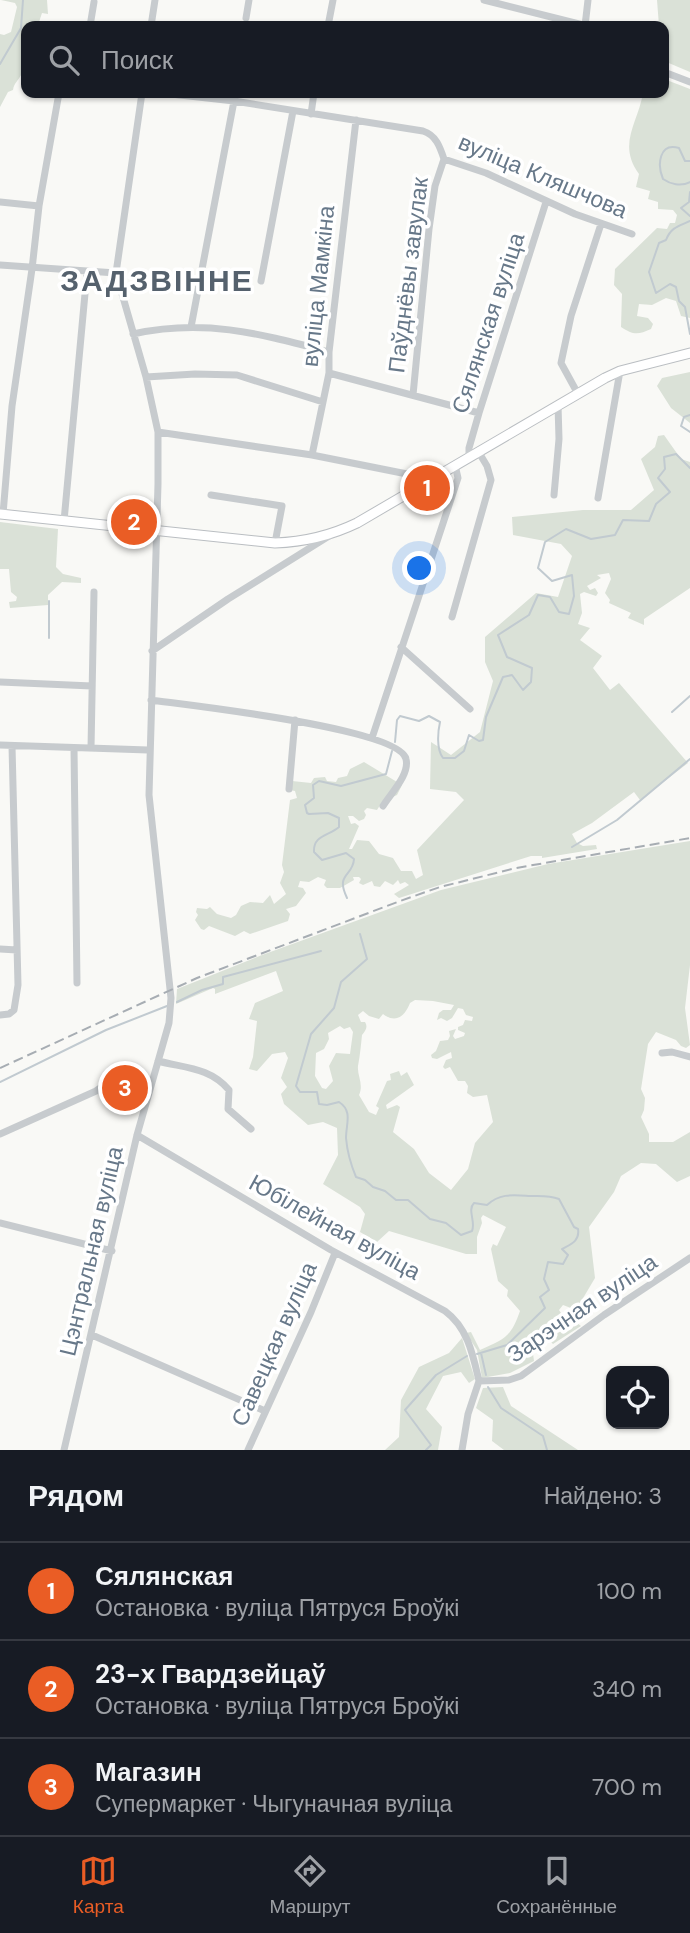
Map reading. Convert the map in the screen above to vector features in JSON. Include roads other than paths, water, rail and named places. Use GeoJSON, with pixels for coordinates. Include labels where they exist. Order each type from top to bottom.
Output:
{"type":"FeatureCollection","features":[{"type":"Feature","properties":{"kind":"main road"},"geometry":{"type":"LineString","coordinates":[[1,514],[275,543],[329,536],[357,523],[620,371],[690,353]]}},
{"type":"Feature","properties":{"kind":"street"},"geometry":{"type":"LineString","coordinates":[[152,21],[155,0]]}},
{"type":"Feature","properties":{"kind":"street"},"geometry":{"type":"LineString","coordinates":[[246,18],[248,0]]}},
{"type":"Feature","properties":{"kind":"street"},"geometry":{"type":"LineString","coordinates":[[329,21],[333,0]]}},
{"type":"Feature","properties":{"kind":"street"},"geometry":{"type":"LineString","coordinates":[[484,0],[566,21]]}},
{"type":"Feature","properties":{"kind":"street"},"geometry":{"type":"LineString","coordinates":[[587,21],[589,0]]}},
{"type":"Feature","properties":{"kind":"street"},"geometry":{"type":"LineString","coordinates":[[91,21],[94,2]]}},
{"type":"Feature","properties":{"kind":"street"},"geometry":{"type":"LineString","coordinates":[[669,74],[690,82]]}},
{"type":"Feature","properties":{"kind":"street"},"geometry":{"type":"LineString","coordinates":[[1,514],[12,406],[39,206],[58,98]]}},
{"type":"Feature","properties":{"kind":"street"},"geometry":{"type":"LineString","coordinates":[[0,265],[116,273],[141,98]]}},
{"type":"Feature","properties":{"kind":"street","name":"вуліца Кляшчова"},"geometry":{"type":"LineString","coordinates":[[207,98],[429,133],[438,144],[444,159],[486,173],[546,202],[632,234]]}},
{"type":"Feature","properties":{"kind":"street"},"geometry":{"type":"LineString","coordinates":[[312,114],[314,98]]}},
{"type":"Feature","properties":{"kind":"street"},"geometry":{"type":"LineString","coordinates":[[191,327],[234,101]]}},
{"type":"Feature","properties":{"kind":"street"},"geometry":{"type":"LineString","coordinates":[[261,281],[293,111]]}},
{"type":"Feature","properties":{"kind":"street","name":"вуліца Мамкіна"},"geometry":{"type":"LineString","coordinates":[[312,455],[329,373],[329,352],[356,120]]}},
{"type":"Feature","properties":{"kind":"street","name":"Паўднёвы завулак"},"geometry":{"type":"LineString","coordinates":[[413,396],[429,229],[436,186],[444,159]]}},
{"type":"Feature","properties":{"kind":"street"},"geometry":{"type":"LineString","coordinates":[[0,202],[39,206]]}},
{"type":"Feature","properties":{"kind":"street","name":"Сялянская вуліца"},"geometry":{"type":"LineString","coordinates":[[469,456],[479,413],[546,202]]}},
{"type":"Feature","properties":{"kind":"street"},"geometry":{"type":"LineString","coordinates":[[578,394],[561,363],[570,316],[601,224]]}},
{"type":"Feature","properties":{"kind":"street"},"geometry":{"type":"LineString","coordinates":[[64,521],[87,272]]}},
{"type":"Feature","properties":{"kind":"street","name":"Цэнтральная вуліца"},"geometry":{"type":"LineString","coordinates":[[64,1450],[137,1135],[171,1006],[165,928],[149,795],[148,750],[158,432],[146,377],[116,273]]}},
{"type":"Feature","properties":{"kind":"street"},"geometry":{"type":"LineString","coordinates":[[133,334],[160,328],[191,327],[255,332],[329,352]]}},
{"type":"Feature","properties":{"kind":"street"},"geometry":{"type":"LineString","coordinates":[[598,498],[620,371]]}},
{"type":"Feature","properties":{"kind":"street"},"geometry":{"type":"LineString","coordinates":[[146,377],[195,373],[237,375],[323,401]]}},
{"type":"Feature","properties":{"kind":"street"},"geometry":{"type":"LineString","coordinates":[[329,373],[479,413]]}},
{"type":"Feature","properties":{"kind":"street"},"geometry":{"type":"LineString","coordinates":[[554,495],[559,439],[558,405]]}},
{"type":"Feature","properties":{"kind":"street"},"geometry":{"type":"LineString","coordinates":[[158,432],[312,455],[432,479]]}},
{"type":"Feature","properties":{"kind":"street"},"geometry":{"type":"LineString","coordinates":[[452,617],[491,480],[478,451]]}},
{"type":"Feature","properties":{"kind":"street"},"geometry":{"type":"LineString","coordinates":[[372,738],[458,478],[455,465]]}},
{"type":"Feature","properties":{"kind":"street"},"geometry":{"type":"LineString","coordinates":[[211,495],[282,506],[275,543]]}},
{"type":"Feature","properties":{"kind":"street"},"geometry":{"type":"LineString","coordinates":[[152,651],[228,599],[329,536]]}},
{"type":"Feature","properties":{"kind":"street"},"geometry":{"type":"LineString","coordinates":[[91,748],[94,592]]}},
{"type":"Feature","properties":{"kind":"street"},"geometry":{"type":"LineString","coordinates":[[401,647],[470,709]]}},
{"type":"Feature","properties":{"kind":"street"},"geometry":{"type":"LineString","coordinates":[[0,682],[92,686]]}},
{"type":"Feature","properties":{"kind":"street"},"geometry":{"type":"LineString","coordinates":[[151,700],[295,720],[372,738],[398,748],[407,761],[405,772],[383,806]]}},
{"type":"Feature","properties":{"kind":"street"},"geometry":{"type":"LineString","coordinates":[[289,789],[295,720]]}},
{"type":"Feature","properties":{"kind":"street"},"geometry":{"type":"LineString","coordinates":[[0,745],[148,750]]}},
{"type":"Feature","properties":{"kind":"street"},"geometry":{"type":"LineString","coordinates":[[0,1015],[9,1014],[16,1005],[12,746]]}},
{"type":"Feature","properties":{"kind":"street"},"geometry":{"type":"LineString","coordinates":[[74,748],[76,983]]}},
{"type":"Feature","properties":{"kind":"street"},"geometry":{"type":"LineString","coordinates":[[0,948],[17,950]]}},
{"type":"Feature","properties":{"kind":"street"},"geometry":{"type":"LineString","coordinates":[[662,1053],[672,1052],[690,1057]]}},
{"type":"Feature","properties":{"kind":"street"},"geometry":{"type":"LineString","coordinates":[[158,1061],[199,1069],[217,1078],[229,1090],[228,1109],[251,1129]]}},
{"type":"Feature","properties":{"kind":"street"},"geometry":{"type":"LineString","coordinates":[[0,1133],[96,1091],[122,1073],[135,1075],[151,1084]]}},
{"type":"Feature","properties":{"kind":"street","name":"Юбілейная вуліца"},"geometry":{"type":"LineString","coordinates":[[137,1135],[335,1253],[453,1316],[472,1347],[479,1381]]}},
{"type":"Feature","properties":{"kind":"street"},"geometry":{"type":"LineString","coordinates":[[0,1223],[112,1251]]}},
{"type":"Feature","properties":{"kind":"street","name":"Савецкая вуліца"},"geometry":{"type":"LineString","coordinates":[[247,1450],[335,1253]]}},
{"type":"Feature","properties":{"kind":"street","name":"Зарэчная вуліца"},"geometry":{"type":"LineString","coordinates":[[479,1381],[509,1380],[521,1376],[604,1315],[690,1258]]}},
{"type":"Feature","properties":{"kind":"street"},"geometry":{"type":"LineString","coordinates":[[92,1335],[265,1411]]}},
{"type":"Feature","properties":{"kind":"street"},"geometry":{"type":"LineString","coordinates":[[462,1450],[468,1415],[479,1381]]}},
{"type":"Feature","properties":{"kind":"waterway"},"geometry":{"type":"LineString","coordinates":[[22,21],[23,0]]}},
{"type":"Feature","properties":{"kind":"waterway"},"geometry":{"type":"LineString","coordinates":[[0,64],[21,28]]}},
{"type":"Feature","properties":{"kind":"waterway"},"geometry":{"type":"LineString","coordinates":[[690,161],[685,161],[679,148],[672,147],[664,151],[660,161],[663,179],[676,184],[690,182]]}},
{"type":"Feature","properties":{"kind":"waterway"},"geometry":{"type":"LineString","coordinates":[[690,192],[689,202],[681,208],[690,216]]}},
{"type":"Feature","properties":{"kind":"waterway"},"geometry":{"type":"LineString","coordinates":[[690,221],[670,232],[666,240],[659,243],[649,272],[656,293],[670,284],[676,287],[679,301],[685,307],[690,334]]}},
{"type":"Feature","properties":{"kind":"waterway"},"geometry":{"type":"LineString","coordinates":[[690,415],[684,417],[681,426],[690,432]]}},
{"type":"Feature","properties":{"kind":"waterway"},"geometry":{"type":"LineString","coordinates":[[395,742],[397,720],[400,716],[419,721],[429,716],[440,722],[438,745],[443,758],[455,758],[464,751],[469,735],[479,741],[483,740],[486,717],[503,677],[512,675],[523,690],[531,682],[532,668],[507,657],[498,635],[529,615],[538,595],[550,597],[559,612],[569,614],[574,596],[572,575],[552,581],[538,568],[545,542],[566,529],[591,539],[615,535],[623,520],[649,521],[656,504],[670,492],[658,478],[665,469],[664,457],[676,454],[690,468]]}},
{"type":"Feature","properties":{"kind":"waterway"},"geometry":{"type":"LineString","coordinates":[[49,601],[49,638]]}},
{"type":"Feature","properties":{"kind":"waterway"},"geometry":{"type":"LineString","coordinates":[[672,712],[690,696]]}},
{"type":"Feature","properties":{"kind":"waterway"},"geometry":{"type":"LineString","coordinates":[[347,898],[343,884],[354,859],[346,853],[322,860],[314,852],[316,842],[339,827],[339,818],[328,813],[309,814],[305,805],[314,798],[313,785],[319,781],[341,786],[386,774],[392,751]]}},
{"type":"Feature","properties":{"kind":"waterway"},"geometry":{"type":"LineString","coordinates":[[572,847],[617,820],[690,759]]}},
{"type":"Feature","properties":{"kind":"waterway"},"geometry":{"type":"LineString","coordinates":[[360,934],[367,959],[341,982],[334,1008],[311,1034],[296,1086],[300,1092],[317,1092],[319,1104],[339,1102],[346,1109],[346,1138],[356,1177],[385,1191],[396,1200],[408,1200],[430,1219],[446,1223],[461,1235],[472,1231],[471,1209],[474,1203],[487,1205],[497,1198],[512,1195],[559,1199],[574,1227],[578,1229],[576,1239],[562,1249],[568,1255],[563,1264],[548,1262],[544,1279],[549,1290],[540,1297],[545,1308],[507,1345],[477,1354]]}},
{"type":"Feature","properties":{"kind":"waterway"},"geometry":{"type":"LineString","coordinates":[[177,1002],[223,984],[223,977],[321,951]]}},
{"type":"Feature","properties":{"kind":"waterway"},"geometry":{"type":"LineString","coordinates":[[0,1082],[106,1030],[167,1006]]}},
{"type":"Feature","properties":{"kind":"waterway"},"geometry":{"type":"LineString","coordinates":[[481,1353],[486,1375]]}},
{"type":"Feature","properties":{"kind":"waterway"},"geometry":{"type":"LineString","coordinates":[[426,1450],[431,1445],[405,1410],[436,1375],[467,1356]]}},
{"type":"Feature","properties":{"kind":"waterway"},"geometry":{"type":"LineString","coordinates":[[488,1387],[501,1408],[543,1436],[547,1450]]}},
{"type":"Feature","properties":{"kind":"railway"},"geometry":{"type":"LineString","coordinates":[[0,1068],[197,978],[440,887],[516,868],[690,838]]}},
{"type":"Feature","properties":{"kind":"place","name":"Сялянская"},"geometry":{"type":"Point","coordinates":[427,488]}},
{"type":"Feature","properties":{"kind":"place","name":"23-х Гвардзейцаў"},"geometry":{"type":"Point","coordinates":[134,522]}},
{"type":"Feature","properties":{"kind":"place","name":"Магазин"},"geometry":{"type":"Point","coordinates":[125,1088]}},
{"type":"Feature","properties":{"kind":"district","name":"ЗАДЗВІННЕ"},"geometry":{"type":"Point","coordinates":[157,281]}}]}
